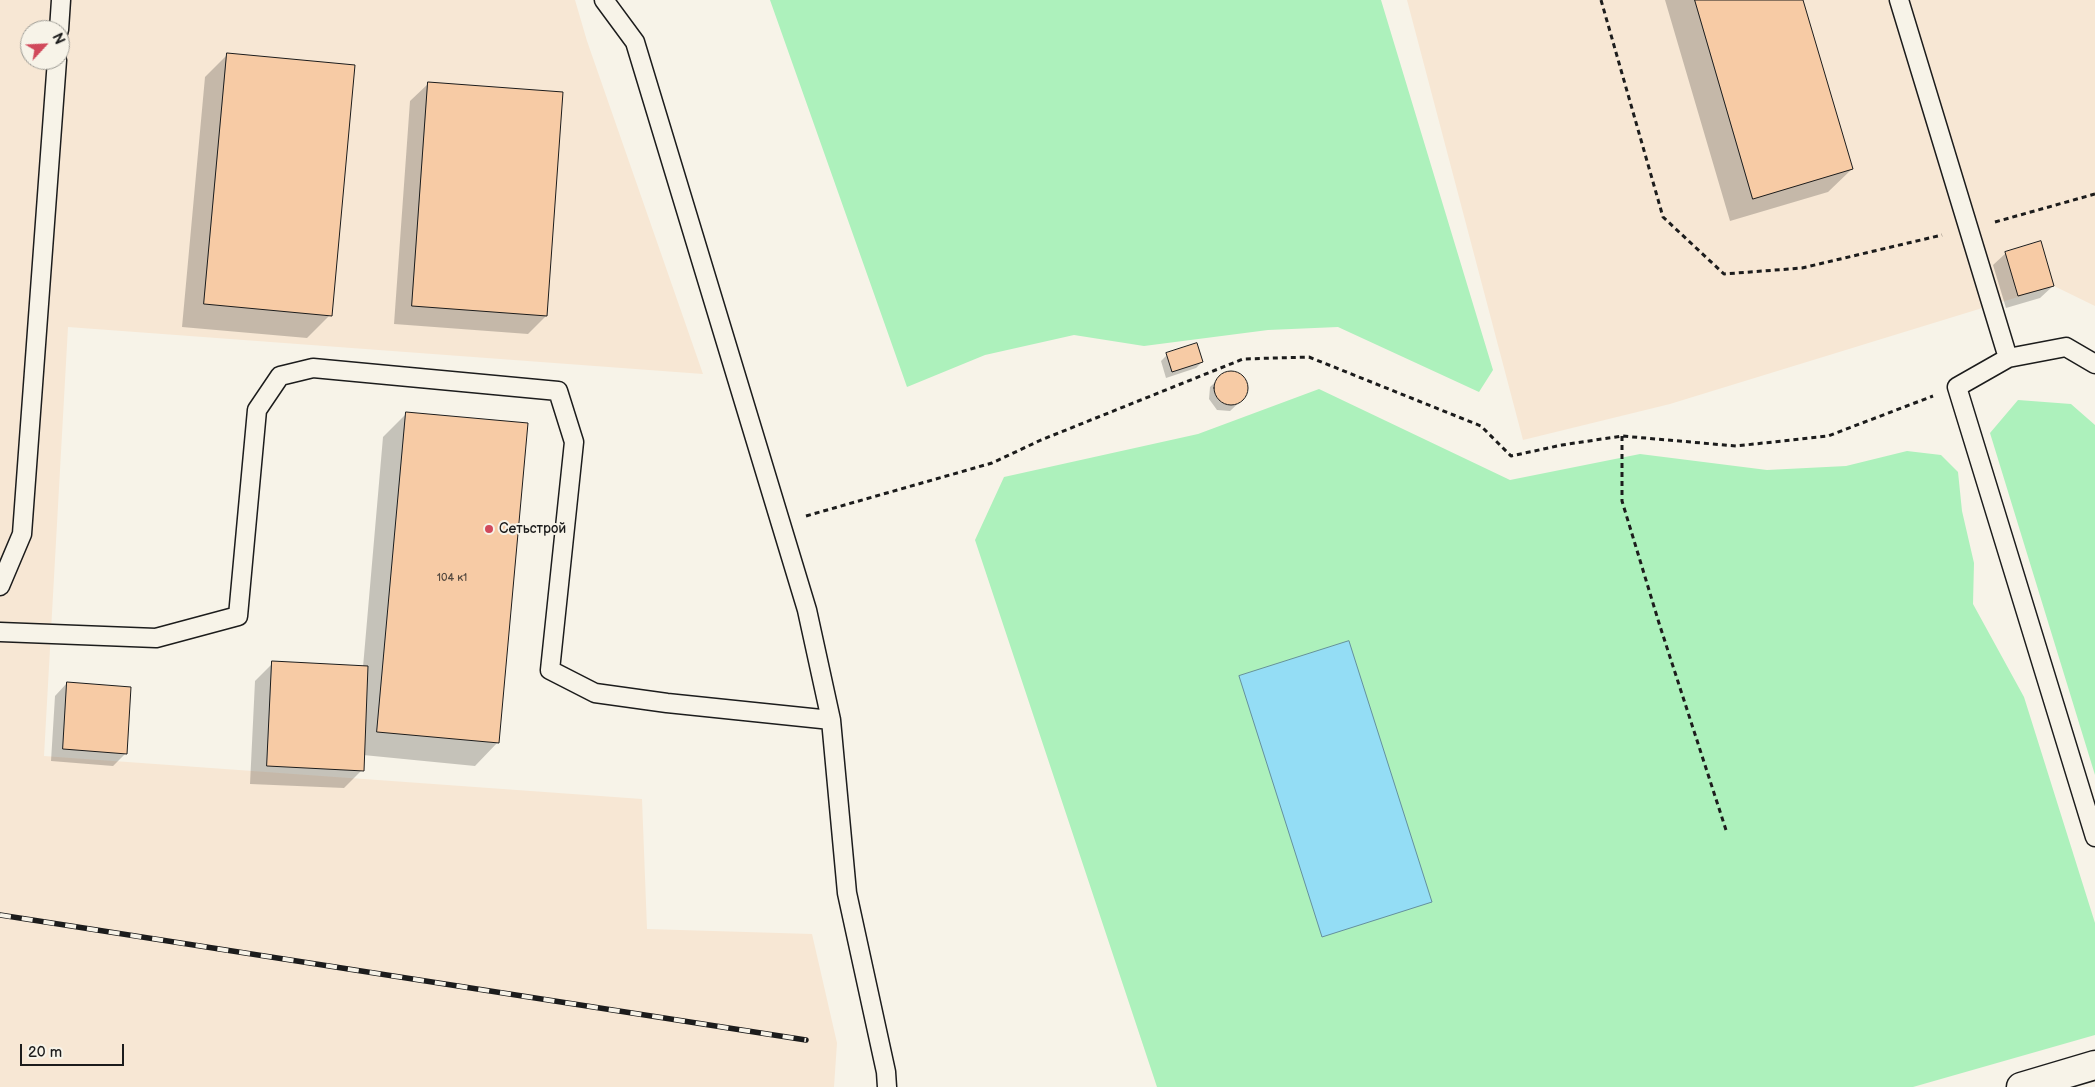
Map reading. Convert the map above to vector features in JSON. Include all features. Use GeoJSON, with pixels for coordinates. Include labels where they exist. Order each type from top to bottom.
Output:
{"type":"FeatureCollection","features":[{"type":"Feature","properties":{"kind":"street"},"geometry":{"type":"LineString","coordinates":[[2021,1087],[2095,1064]]}},
{"type":"Feature","properties":{"kind":"lane"},"geometry":{"type":"LineString","coordinates":[[60,20],[61,0]]}},
{"type":"Feature","properties":{"kind":"lane"},"geometry":{"type":"LineString","coordinates":[[604,0],[635,42],[807,610],[831,720],[847,893],[886,1072],[887,1087]]}},
{"type":"Feature","properties":{"kind":"lane"},"geometry":{"type":"LineString","coordinates":[[1899,0],[1967,229],[2008,358]]}},
{"type":"Feature","properties":{"kind":"lane"},"geometry":{"type":"LineString","coordinates":[[0,586],[22,534],[56,70]]}},
{"type":"Feature","properties":{"kind":"lane"},"geometry":{"type":"LineString","coordinates":[[2095,364],[2066,347],[2008,358],[1957,387],[2095,838]]}},
{"type":"Feature","properties":{"kind":"lane"},"geometry":{"type":"LineString","coordinates":[[0,632],[156,638],[238,616],[257,410],[280,376],[313,368],[558,391],[574,442],[550,670],[595,693],[667,703],[831,720]]}},
{"type":"Feature","properties":{"kind":"path"},"geometry":{"type":"LineString","coordinates":[[1601,0],[1663,217],[1724,274],[1802,268],[1967,229],[2095,194]]}},
{"type":"Feature","properties":{"kind":"path"},"geometry":{"type":"LineString","coordinates":[[781,523],[992,463],[1041,440],[1243,359],[1309,357],[1482,426],[1511,456],[1562,445],[1622,436],[1736,446],[1828,436],[1957,387]]}},
{"type":"Feature","properties":{"kind":"path"},"geometry":{"type":"LineString","coordinates":[[1622,436],[1622,501],[1726,830]]}},
{"type":"Feature","properties":{"kind":"shaded area"},"geometry":{"type":"Polygon","coordinates":[[[0,0],[575,0],[587,41],[703,374],[68,327],[44,756],[642,799],[647,929],[812,934],[837,1043],[834,1087],[0,1087],[0,0]]]}},
{"type":"Feature","properties":{"kind":"shaded area"},"geometry":{"type":"Polygon","coordinates":[[[1407,0],[2095,0],[2095,306],[2054,286],[1670,404],[1523,440],[1407,0]]]}},
{"type":"Feature","properties":{"kind":"green space"},"geometry":{"type":"Polygon","coordinates":[[[770,0],[1381,0],[1493,370],[1479,392],[1338,327],[1268,330],[1144,346],[1074,335],[985,355],[907,387],[770,0]]]}},
{"type":"Feature","properties":{"kind":"green space"},"geometry":{"type":"Polygon","coordinates":[[[1319,389],[1510,480],[1640,454],[1767,470],[1846,466],[1907,451],[1941,455],[1958,472],[1962,511],[1974,563],[1973,604],[2024,697],[2095,923],[2095,1035],[1913,1087],[1157,1087],[975,540],[1004,477],[1198,434],[1319,389]]]}},
{"type":"Feature","properties":{"kind":"green space"},"geometry":{"type":"Polygon","coordinates":[[[2018,400],[2071,404],[2095,425],[2095,775],[1990,433],[2018,400]]]}},
{"type":"Feature","properties":{"kind":"water"},"geometry":{"type":"Polygon","coordinates":[[[1349,641],[1432,902],[1322,937],[1239,676],[1349,641]]]}},
{"type":"Feature","properties":{"kind":"building"},"geometry":{"type":"Polygon","coordinates":[[[1695,0],[1803,0],[1853,169],[1753,199],[1695,0]]]}},
{"type":"Feature","properties":{"kind":"building"},"geometry":{"type":"Polygon","coordinates":[[[227,53],[355,65],[332,316],[204,304],[227,53]]]}},
{"type":"Feature","properties":{"kind":"building"},"geometry":{"type":"Polygon","coordinates":[[[428,82],[563,92],[547,316],[412,306],[428,82]]]}},
{"type":"Feature","properties":{"kind":"building"},"geometry":{"type":"Polygon","coordinates":[[[2041,241],[2054,286],[2018,296],[2005,252],[2041,241]]]}},
{"type":"Feature","properties":{"kind":"building"},"geometry":{"type":"Polygon","coordinates":[[[1197,343],[1203,362],[1172,372],[1166,353],[1197,343]]]}},
{"type":"Feature","properties":{"kind":"building"},"geometry":{"type":"Polygon","coordinates":[[[1231,371],[1238,372],[1243,376],[1247,381],[1247,395],[1243,400],[1238,404],[1231,405],[1224,404],[1219,400],[1215,395],[1214,388],[1215,381],[1219,376],[1224,372],[1231,371]]]}},
{"type":"Feature","properties":{"kind":"building"},"geometry":{"type":"Polygon","coordinates":[[[406,412],[528,423],[499,743],[377,732],[406,412]]]}},
{"type":"Feature","properties":{"kind":"building"},"geometry":{"type":"Polygon","coordinates":[[[272,661],[368,666],[364,771],[267,766],[272,661]]]}},
{"type":"Feature","properties":{"kind":"building"},"geometry":{"type":"Polygon","coordinates":[[[67,682],[131,687],[127,754],[63,749],[67,682]]]}},
{"type":"Feature","properties":{"kind":"railway"},"geometry":{"type":"LineString","coordinates":[[0,915],[806,1040]]}},
{"type":"Feature","properties":{"kind":"place","name":"Сетьстрой"},"geometry":{"type":"Point","coordinates":[489,529]}}]}
